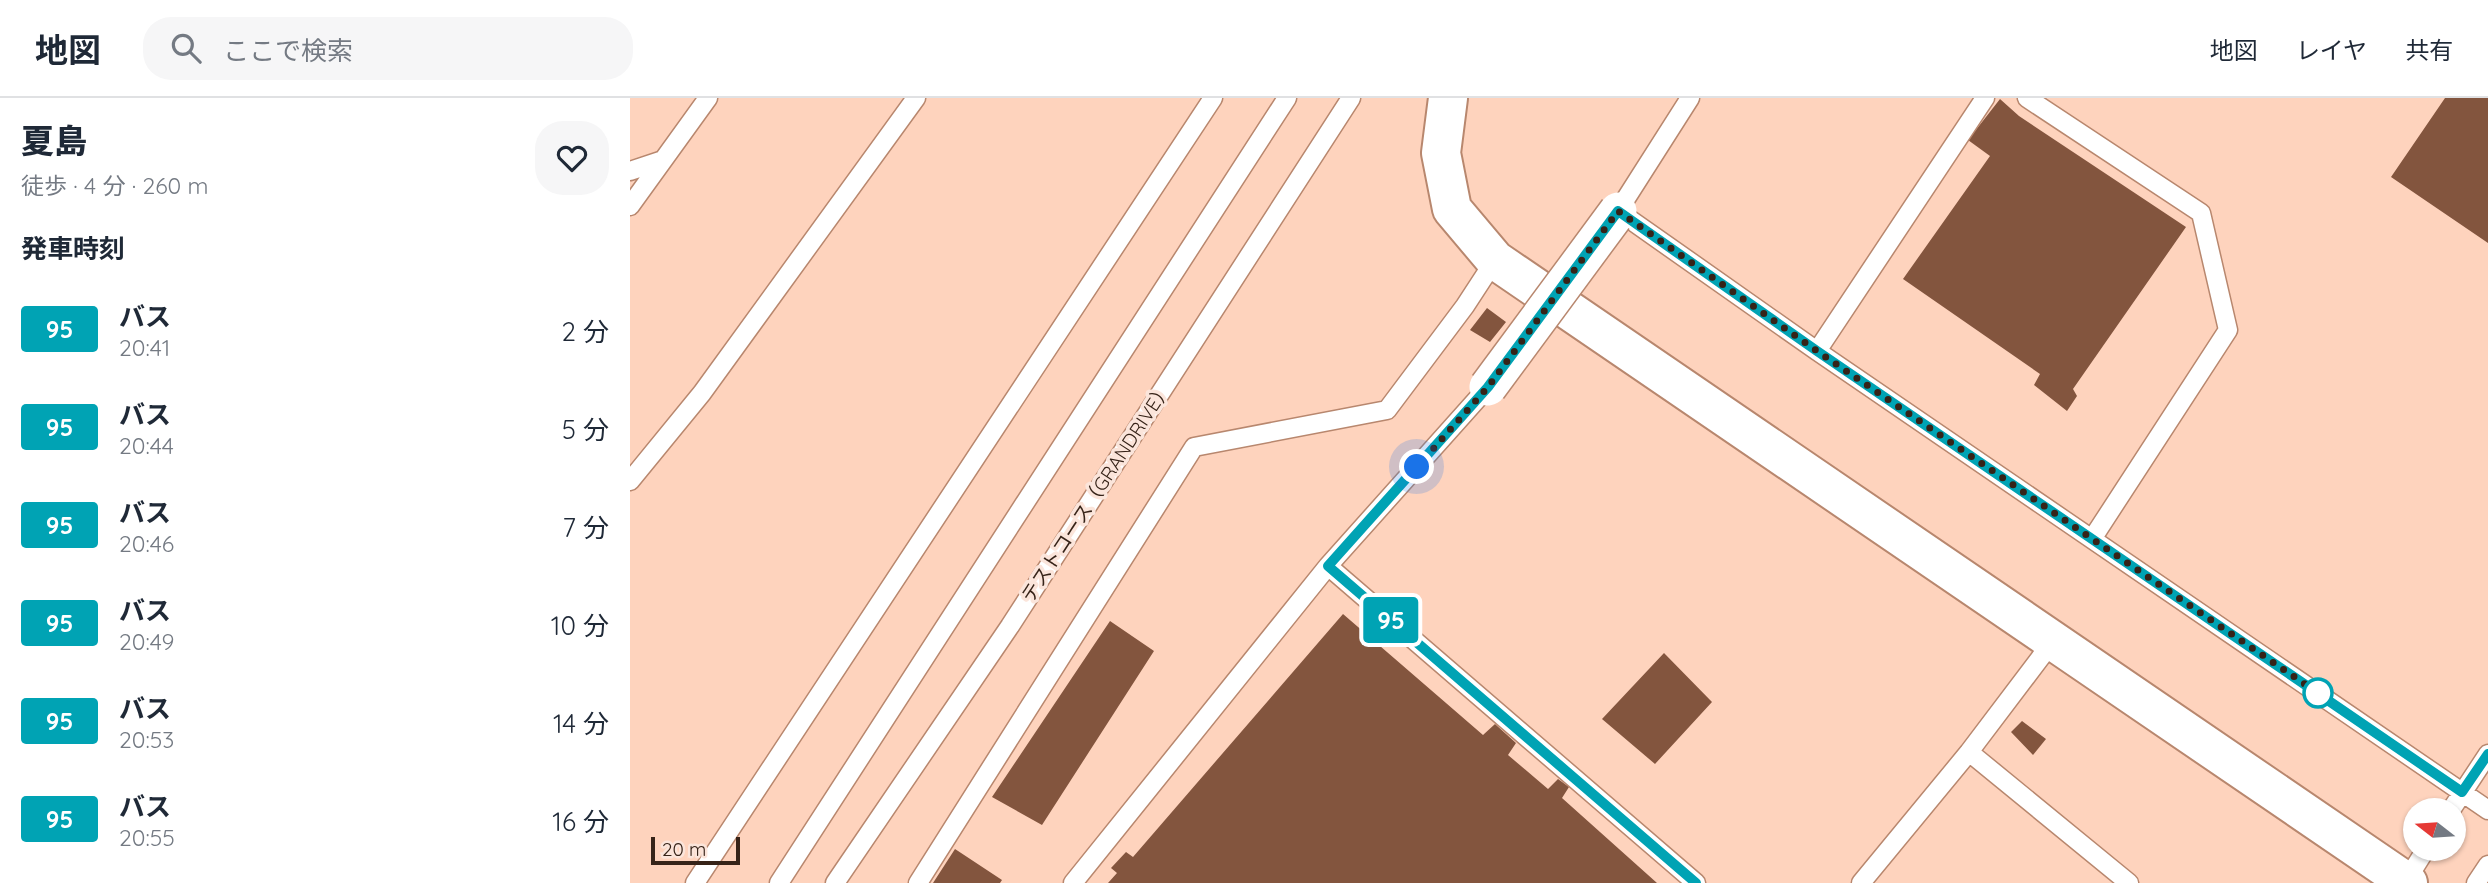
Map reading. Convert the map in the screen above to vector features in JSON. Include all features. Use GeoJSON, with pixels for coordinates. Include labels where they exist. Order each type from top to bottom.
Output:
{"type":"FeatureCollection","features":[{"type":"Feature","properties":{"kind":"street"},"geometry":{"type":"LineString","coordinates":[[1448,98],[1441,153],[1452,209],[1496,260],[2407,882]]}},
{"type":"Feature","properties":{"kind":"street"},"geometry":{"type":"LineString","coordinates":[[1488,387],[1618,211]]}},
{"type":"Feature","properties":{"kind":"lane"},"geometry":{"type":"LineString","coordinates":[[630,206],[708,98]]}},
{"type":"Feature","properties":{"kind":"lane"},"geometry":{"type":"LineString","coordinates":[[630,481],[702,393],[916,98]]}},
{"type":"Feature","properties":{"kind":"lane"},"geometry":{"type":"LineString","coordinates":[[695,883],[1213,98]]}},
{"type":"Feature","properties":{"kind":"lane"},"geometry":{"type":"LineString","coordinates":[[779,883],[1287,98]]}},
{"type":"Feature","properties":{"kind":"lane","name":"テストコース（GRANDRIVE）"},"geometry":{"type":"LineString","coordinates":[[835,883],[1010,626],[1351,98]]}},
{"type":"Feature","properties":{"kind":"lane"},"geometry":{"type":"LineString","coordinates":[[1690,98],[1618,211],[1817,351],[2488,810]]}},
{"type":"Feature","properties":{"kind":"lane"},"geometry":{"type":"LineString","coordinates":[[1817,351],[1985,98]]}},
{"type":"Feature","properties":{"kind":"lane"},"geometry":{"type":"LineString","coordinates":[[2027,98],[2201,213],[2228,331],[2092,539]]}},
{"type":"Feature","properties":{"kind":"lane"},"geometry":{"type":"LineString","coordinates":[[630,172],[663,160]]}},
{"type":"Feature","properties":{"kind":"lane"},"geometry":{"type":"LineString","coordinates":[[918,883],[1194,447],[1387,410],[1496,260]]}},
{"type":"Feature","properties":{"kind":"lane"},"geometry":{"type":"LineString","coordinates":[[1073,883],[1328,566],[1488,387]]}},
{"type":"Feature","properties":{"kind":"lane"},"geometry":{"type":"LineString","coordinates":[[1328,566],[1696,883]]}},
{"type":"Feature","properties":{"kind":"lane"},"geometry":{"type":"LineString","coordinates":[[1861,883],[1969,752],[2053,641]]}},
{"type":"Feature","properties":{"kind":"lane"},"geometry":{"type":"LineString","coordinates":[[1969,752],[2129,883]]}},
{"type":"Feature","properties":{"kind":"lane"},"geometry":{"type":"LineString","coordinates":[[2458,798],[2488,754]]}},
{"type":"Feature","properties":{"kind":"lane"},"geometry":{"type":"LineString","coordinates":[[2407,882],[2419,861]]}},
{"type":"Feature","properties":{"kind":"lane"},"geometry":{"type":"LineString","coordinates":[[2476,883],[2488,865]]}},
{"type":"Feature","properties":{"kind":"building"},"geometry":{"type":"Polygon","coordinates":[[[2445,98],[2488,98],[2488,243],[2391,177],[2445,98]]]}},
{"type":"Feature","properties":{"kind":"building"},"geometry":{"type":"Polygon","coordinates":[[[2000,99],[2019,116],[2186,227],[2073,389],[2077,396],[2067,411],[2034,385],[2040,374],[1903,279],[1990,156],[1968,140],[2000,99]]]}},
{"type":"Feature","properties":{"kind":"building"},"geometry":{"type":"Polygon","coordinates":[[[1487,308],[1506,322],[1490,342],[1470,330],[1487,308]]]}},
{"type":"Feature","properties":{"kind":"building"},"geometry":{"type":"Polygon","coordinates":[[[1343,614],[1483,735],[1495,724],[1516,743],[1508,755],[1548,789],[1558,779],[1569,787],[1562,798],[1657,883],[1108,883],[1117,873],[1111,868],[1126,852],[1133,857],[1343,614]]]}},
{"type":"Feature","properties":{"kind":"building"},"geometry":{"type":"Polygon","coordinates":[[[1110,621],[1154,651],[1042,825],[992,797],[1110,621]]]}},
{"type":"Feature","properties":{"kind":"building"},"geometry":{"type":"Polygon","coordinates":[[[1664,653],[1712,702],[1655,764],[1602,719],[1664,653]]]}},
{"type":"Feature","properties":{"kind":"building"},"geometry":{"type":"Polygon","coordinates":[[[2022,721],[2046,739],[2033,755],[2011,732],[2022,721]]]}},
{"type":"Feature","properties":{"kind":"building"},"geometry":{"type":"Polygon","coordinates":[[[955,849],[1002,880],[1000,883],[933,883],[955,849]]]}},
{"type":"Feature","properties":{"kind":"bus line","name":"95"},"geometry":{"type":"LineString","coordinates":[[1696,883],[1328,566],[1488,387],[1618,211],[1817,351],[2462,792],[2488,754]]}},
{"type":"Feature","properties":{"kind":"route"},"geometry":{"type":"LineString","coordinates":[[1417,467],[1488,387],[1618,211],[1817,351],[2318,693]]}}]}
